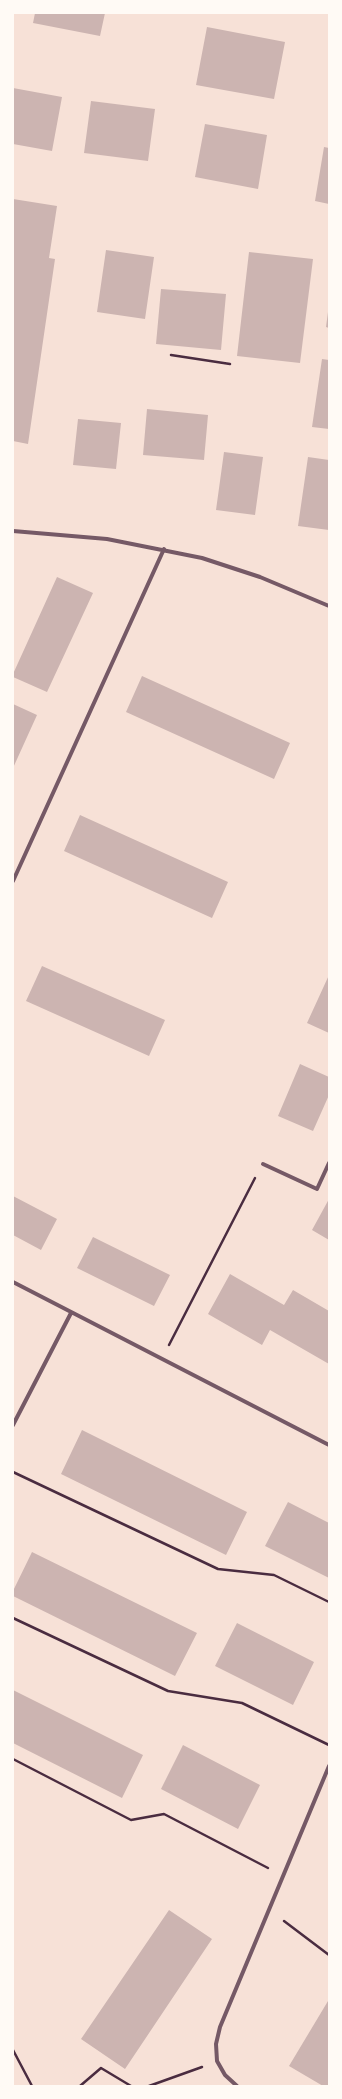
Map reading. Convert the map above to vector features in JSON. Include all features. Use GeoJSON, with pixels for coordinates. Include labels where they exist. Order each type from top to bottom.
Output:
{"type":"FeatureCollection","features":[{"type":"Feature","properties":{"kind":"street"},"geometry":{"type":"LineString","coordinates":[[13,531],[108,538],[202,558],[260,577],[329,606]]}},
{"type":"Feature","properties":{"kind":"street"},"geometry":{"type":"LineString","coordinates":[[13,881],[164,549]]}},
{"type":"Feature","properties":{"kind":"street"},"geometry":{"type":"LineString","coordinates":[[262,1164],[317,1189],[329,1163]]}},
{"type":"Feature","properties":{"kind":"street"},"geometry":{"type":"LineString","coordinates":[[13,1282],[329,1445]]}},
{"type":"Feature","properties":{"kind":"street"},"geometry":{"type":"LineString","coordinates":[[13,1425],[71,1313]]}},
{"type":"Feature","properties":{"kind":"street"},"geometry":{"type":"LineString","coordinates":[[237,2086],[225,2074],[217,2061],[216,2044],[220,2027],[329,1766]]}},
{"type":"Feature","properties":{"kind":"path"},"geometry":{"type":"LineString","coordinates":[[171,355],[230,364]]}},
{"type":"Feature","properties":{"kind":"path"},"geometry":{"type":"LineString","coordinates":[[162,1358],[262,1164]]}},
{"type":"Feature","properties":{"kind":"path"},"geometry":{"type":"LineString","coordinates":[[13,1472],[218,1570],[274,1575],[329,1602]]}},
{"type":"Feature","properties":{"kind":"path"},"geometry":{"type":"LineString","coordinates":[[13,1618],[168,1691],[242,1703],[329,1745]]}},
{"type":"Feature","properties":{"kind":"path"},"geometry":{"type":"LineString","coordinates":[[13,1759],[131,1820],[164,1814],[283,1876]]}},
{"type":"Feature","properties":{"kind":"path"},"geometry":{"type":"LineString","coordinates":[[269,1910],[329,1955]]}},
{"type":"Feature","properties":{"kind":"path"},"geometry":{"type":"LineString","coordinates":[[13,2050],[32,2086]]}},
{"type":"Feature","properties":{"kind":"path"},"geometry":{"type":"LineString","coordinates":[[149,2086],[217,2061]]}},
{"type":"Feature","properties":{"kind":"path"},"geometry":{"type":"LineString","coordinates":[[80,2086],[101,2068],[131,2086]]}},
{"type":"Feature","properties":{"kind":"building"},"geometry":{"type":"Polygon","coordinates":[[[35,13],[105,13],[100,36],[33,23],[35,13]]]}},
{"type":"Feature","properties":{"kind":"building"},"geometry":{"type":"Polygon","coordinates":[[[207,27],[285,42],[274,99],[196,85],[207,27]]]}},
{"type":"Feature","properties":{"kind":"building"},"geometry":{"type":"Polygon","coordinates":[[[13,88],[62,97],[52,151],[13,144],[13,88]]]}},
{"type":"Feature","properties":{"kind":"building"},"geometry":{"type":"Polygon","coordinates":[[[91,101],[155,109],[148,161],[84,153],[91,101]]]}},
{"type":"Feature","properties":{"kind":"building"},"geometry":{"type":"Polygon","coordinates":[[[205,124],[267,135],[258,189],[195,177],[205,124]]]}},
{"type":"Feature","properties":{"kind":"building"},"geometry":{"type":"Polygon","coordinates":[[[324,147],[329,148],[329,204],[315,201],[324,147]]]}},
{"type":"Feature","properties":{"kind":"building"},"geometry":{"type":"Polygon","coordinates":[[[13,199],[57,206],[49,258],[55,259],[28,444],[13,441],[13,199]]]}},
{"type":"Feature","properties":{"kind":"building"},"geometry":{"type":"Polygon","coordinates":[[[106,250],[154,257],[145,319],[97,312],[106,250]]]}},
{"type":"Feature","properties":{"kind":"building"},"geometry":{"type":"Polygon","coordinates":[[[249,252],[313,259],[300,363],[237,356],[249,252]]]}},
{"type":"Feature","properties":{"kind":"building"},"geometry":{"type":"Polygon","coordinates":[[[161,289],[226,294],[221,350],[156,344],[161,289]]]}},
{"type":"Feature","properties":{"kind":"building"},"geometry":{"type":"Polygon","coordinates":[[[329,312],[329,328],[326,327],[329,312]]]}},
{"type":"Feature","properties":{"kind":"building"},"geometry":{"type":"Polygon","coordinates":[[[322,359],[329,360],[329,429],[312,427],[322,359]]]}},
{"type":"Feature","properties":{"kind":"building"},"geometry":{"type":"Polygon","coordinates":[[[147,409],[208,415],[204,460],[143,455],[147,409]]]}},
{"type":"Feature","properties":{"kind":"building"},"geometry":{"type":"Polygon","coordinates":[[[78,419],[121,423],[116,469],[73,465],[78,419]]]}},
{"type":"Feature","properties":{"kind":"building"},"geometry":{"type":"Polygon","coordinates":[[[224,452],[263,457],[255,515],[216,510],[224,452]]]}},
{"type":"Feature","properties":{"kind":"building"},"geometry":{"type":"Polygon","coordinates":[[[308,457],[329,460],[329,530],[298,526],[308,457]]]}},
{"type":"Feature","properties":{"kind":"building"},"geometry":{"type":"Polygon","coordinates":[[[57,577],[93,593],[47,692],[13,677],[13,674],[57,577]]]}},
{"type":"Feature","properties":{"kind":"building"},"geometry":{"type":"Polygon","coordinates":[[[142,676],[290,743],[274,779],[126,712],[142,676]]]}},
{"type":"Feature","properties":{"kind":"building"},"geometry":{"type":"Polygon","coordinates":[[[13,704],[37,715],[13,768],[13,704]]]}},
{"type":"Feature","properties":{"kind":"building"},"geometry":{"type":"Polygon","coordinates":[[[80,815],[228,882],[212,918],[64,851],[80,815]]]}},
{"type":"Feature","properties":{"kind":"building"},"geometry":{"type":"Polygon","coordinates":[[[42,966],[165,1020],[149,1056],[26,1001],[42,966]]]}},
{"type":"Feature","properties":{"kind":"building"},"geometry":{"type":"Polygon","coordinates":[[[329,975],[329,1033],[307,1023],[329,975]]]}},
{"type":"Feature","properties":{"kind":"building"},"geometry":{"type":"Polygon","coordinates":[[[300,1064],[329,1077],[329,1095],[313,1131],[278,1116],[300,1064]]]}},
{"type":"Feature","properties":{"kind":"building"},"geometry":{"type":"Polygon","coordinates":[[[13,1196],[57,1219],[41,1250],[13,1235],[13,1196]]]}},
{"type":"Feature","properties":{"kind":"building"},"geometry":{"type":"Polygon","coordinates":[[[329,1199],[329,1240],[312,1230],[329,1199]]]}},
{"type":"Feature","properties":{"kind":"building"},"geometry":{"type":"Polygon","coordinates":[[[93,1237],[170,1275],[154,1306],[77,1268],[93,1237]]]}},
{"type":"Feature","properties":{"kind":"building"},"geometry":{"type":"Polygon","coordinates":[[[230,1274],[284,1305],[293,1290],[329,1311],[329,1364],[270,1330],[262,1345],[208,1314],[230,1274]]]}},
{"type":"Feature","properties":{"kind":"building"},"geometry":{"type":"Polygon","coordinates":[[[82,1430],[247,1512],[226,1555],[61,1474],[82,1430]]]}},
{"type":"Feature","properties":{"kind":"building"},"geometry":{"type":"Polygon","coordinates":[[[288,1502],[329,1523],[329,1578],[265,1546],[288,1502]]]}},
{"type":"Feature","properties":{"kind":"building"},"geometry":{"type":"Polygon","coordinates":[[[32,1552],[197,1633],[175,1676],[13,1596],[13,1591],[32,1552]]]}},
{"type":"Feature","properties":{"kind":"building"},"geometry":{"type":"Polygon","coordinates":[[[237,1623],[314,1662],[293,1705],[215,1666],[237,1623]]]}},
{"type":"Feature","properties":{"kind":"building"},"geometry":{"type":"Polygon","coordinates":[[[13,1690],[143,1755],[122,1798],[13,1743],[13,1690]]]}},
{"type":"Feature","properties":{"kind":"building"},"geometry":{"type":"Polygon","coordinates":[[[183,1745],[260,1785],[238,1829],[161,1789],[183,1745]]]}},
{"type":"Feature","properties":{"kind":"building"},"geometry":{"type":"Polygon","coordinates":[[[169,1910],[212,1939],[125,2069],[81,2039],[169,1910]]]}},
{"type":"Feature","properties":{"kind":"building"},"geometry":{"type":"Polygon","coordinates":[[[328,2001],[329,2086],[323,2086],[289,2066],[328,2001]]]}}]}
